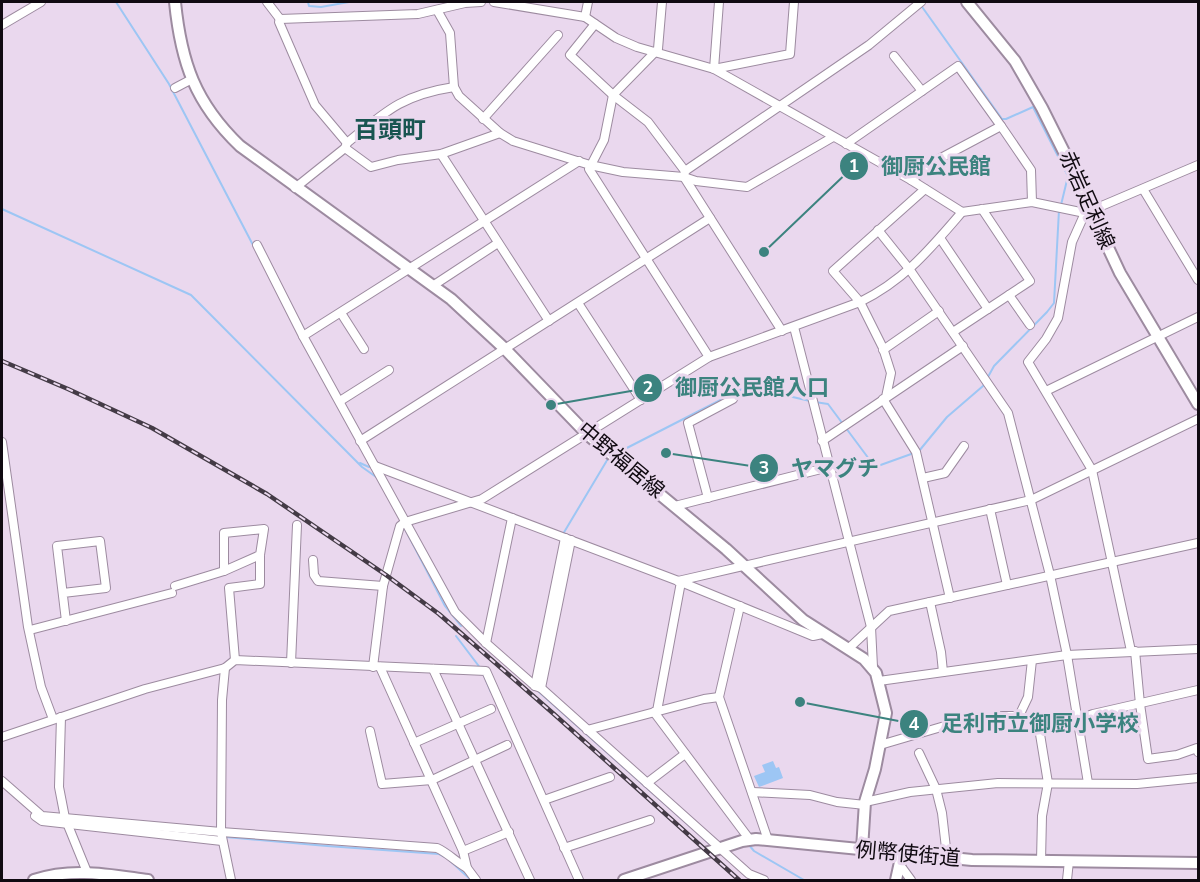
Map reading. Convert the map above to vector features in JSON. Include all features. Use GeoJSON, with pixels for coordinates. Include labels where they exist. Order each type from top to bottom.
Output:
{"type":"FeatureCollection","features":[{"type":"Feature","properties":{"kind":"main road","name":"中野福居線"},"geometry":{"type":"LineString","coordinates":[[175,2],[181,48],[192,79],[206,106],[229,135],[251,156],[434,285],[504,349],[588,435],[744,565],[803,620],[873,667]]}},
{"type":"Feature","properties":{"kind":"main road","name":"赤岩足利線"},"geometry":{"type":"LineString","coordinates":[[967,2],[1015,61],[1067,155],[1089,211],[1120,273],[1198,404]]}},
{"type":"Feature","properties":{"kind":"main road"},"geometry":{"type":"LineString","coordinates":[[862,849],[865,803],[886,714],[879,681],[873,667]]}},
{"type":"Feature","properties":{"kind":"main road","name":"例幣使街道"},"geometry":{"type":"LineString","coordinates":[[624,880],[750,840],[947,857],[1198,863]]}},
{"type":"Feature","properties":{"kind":"main road"},"geometry":{"type":"LineString","coordinates":[[896,880],[902,853]]}},
{"type":"Feature","properties":{"kind":"main road"},"geometry":{"type":"LineString","coordinates":[[34,880],[87,872],[122,879],[148,880]]}},
{"type":"Feature","properties":{"kind":"street"},"geometry":{"type":"LineString","coordinates":[[2,25],[41,2]]}},
{"type":"Feature","properties":{"kind":"street"},"geometry":{"type":"LineString","coordinates":[[267,2],[280,19],[279,22],[315,105],[346,146],[371,167],[398,160],[441,154],[500,133]]}},
{"type":"Feature","properties":{"kind":"street"},"geometry":{"type":"LineString","coordinates":[[427,2],[450,33],[454,87],[463,102],[513,141],[590,165],[623,172],[685,174],[696,181],[747,187],[833,137]]}},
{"type":"Feature","properties":{"kind":"street"},"geometry":{"type":"LineString","coordinates":[[280,19],[418,14],[481,2]]}},
{"type":"Feature","properties":{"kind":"street"},"geometry":{"type":"LineString","coordinates":[[494,2],[585,17],[616,38],[714,69],[911,180],[962,212],[1032,202],[1089,211],[1198,165]]}},
{"type":"Feature","properties":{"kind":"street"},"geometry":{"type":"LineString","coordinates":[[585,17],[588,2]]}},
{"type":"Feature","properties":{"kind":"street"},"geometry":{"type":"LineString","coordinates":[[662,2],[658,49],[613,95],[604,140],[589,169],[709,357]]}},
{"type":"Feature","properties":{"kind":"street"},"geometry":{"type":"LineString","coordinates":[[714,69],[719,2]]}},
{"type":"Feature","properties":{"kind":"street"},"geometry":{"type":"LineString","coordinates":[[714,69],[790,54],[794,2]]}},
{"type":"Feature","properties":{"kind":"street"},"geometry":{"type":"LineString","coordinates":[[685,174],[779,106],[870,45],[921,2]]}},
{"type":"Feature","properties":{"kind":"street"},"geometry":{"type":"LineString","coordinates":[[596,24],[570,55],[613,95],[648,122],[685,174],[710,218],[782,331]]}},
{"type":"Feature","properties":{"kind":"street"},"geometry":{"type":"LineString","coordinates":[[483,119],[558,35]]}},
{"type":"Feature","properties":{"kind":"street"},"geometry":{"type":"LineString","coordinates":[[894,56],[922,91]]}},
{"type":"Feature","properties":{"kind":"street"},"geometry":{"type":"LineString","coordinates":[[846,144],[958,66],[1031,170],[1032,202]]}},
{"type":"Feature","properties":{"kind":"street"},"geometry":{"type":"LineString","coordinates":[[175,88],[192,79]]}},
{"type":"Feature","properties":{"kind":"street"},"geometry":{"type":"LineString","coordinates":[[295,188],[392,107],[422,93],[454,87]]}},
{"type":"Feature","properties":{"kind":"street"},"geometry":{"type":"LineString","coordinates":[[911,180],[939,159],[1001,126]]}},
{"type":"Feature","properties":{"kind":"street"},"geometry":{"type":"LineString","coordinates":[[441,154],[549,321]]}},
{"type":"Feature","properties":{"kind":"street"},"geometry":{"type":"LineString","coordinates":[[303,336],[579,161]]}},
{"type":"Feature","properties":{"kind":"street"},"geometry":{"type":"LineString","coordinates":[[925,189],[832,271],[860,302],[883,350],[891,373],[884,398],[916,452],[950,597]]}},
{"type":"Feature","properties":{"kind":"street"},"geometry":{"type":"LineString","coordinates":[[1143,189],[1198,280]]}},
{"type":"Feature","properties":{"kind":"street"},"geometry":{"type":"LineString","coordinates":[[953,332],[1030,281],[982,209]]}},
{"type":"Feature","properties":{"kind":"street"},"geometry":{"type":"LineString","coordinates":[[1089,211],[1071,242],[1058,318],[1046,339],[1028,362],[1092,470],[1133,651],[1148,759],[1177,755],[1197,748],[1198,752]]}},
{"type":"Feature","properties":{"kind":"street"},"geometry":{"type":"LineString","coordinates":[[467,868],[463,851],[432,780],[376,667],[383,586],[400,526],[405,522],[472,503],[588,435],[709,357],[794,327],[884,291],[910,270],[962,212]]}},
{"type":"Feature","properties":{"kind":"street"},"geometry":{"type":"LineString","coordinates":[[360,441],[710,218]]}},
{"type":"Feature","properties":{"kind":"street"},"geometry":{"type":"LineString","coordinates":[[878,230],[939,311],[1008,414],[1050,575],[1067,655],[1088,783]]}},
{"type":"Feature","properties":{"kind":"street"},"geometry":{"type":"LineString","coordinates":[[940,238],[988,309]]}},
{"type":"Feature","properties":{"kind":"street"},"geometry":{"type":"LineString","coordinates":[[434,285],[498,243]]}},
{"type":"Feature","properties":{"kind":"street"},"geometry":{"type":"LineString","coordinates":[[257,245],[303,336],[448,604],[486,643],[588,730],[749,874],[764,880]]}},
{"type":"Feature","properties":{"kind":"street"},"geometry":{"type":"LineString","coordinates":[[1009,295],[1030,325]]}},
{"type":"Feature","properties":{"kind":"street"},"geometry":{"type":"LineString","coordinates":[[578,303],[641,400]]}},
{"type":"Feature","properties":{"kind":"street"},"geometry":{"type":"LineString","coordinates":[[883,350],[939,311]]}},
{"type":"Feature","properties":{"kind":"street"},"geometry":{"type":"LineString","coordinates":[[341,313],[364,349]]}},
{"type":"Feature","properties":{"kind":"street"},"geometry":{"type":"LineString","coordinates":[[1046,391],[1198,317]]}},
{"type":"Feature","properties":{"kind":"street"},"geometry":{"type":"LineString","coordinates":[[794,327],[871,627],[873,667]]}},
{"type":"Feature","properties":{"kind":"street"},"geometry":{"type":"LineString","coordinates":[[822,441],[963,346]]}},
{"type":"Feature","properties":{"kind":"street"},"geometry":{"type":"LineString","coordinates":[[340,401],[389,370]]}},
{"type":"Feature","properties":{"kind":"street"},"geometry":{"type":"LineString","coordinates":[[708,498],[688,423],[733,399]]}},
{"type":"Feature","properties":{"kind":"street"},"geometry":{"type":"LineString","coordinates":[[680,582],[744,565],[1031,500],[1198,420]]}},
{"type":"Feature","properties":{"kind":"street"},"geometry":{"type":"LineString","coordinates":[[2,442],[30,630],[41,687],[57,718],[59,787],[66,821],[87,872]]}},
{"type":"Feature","properties":{"kind":"street"},"geometry":{"type":"LineString","coordinates":[[923,478],[945,473],[964,446]]}},
{"type":"Feature","properties":{"kind":"street"},"geometry":{"type":"LineString","coordinates":[[375,466],[680,582],[813,636],[822,634]]}},
{"type":"Feature","properties":{"kind":"street"},"geometry":{"type":"LineString","coordinates":[[675,506],[830,467]]}},
{"type":"Feature","properties":{"kind":"street"},"geometry":{"type":"LineString","coordinates":[[990,509],[1007,585]]}},
{"type":"Feature","properties":{"kind":"street"},"geometry":{"type":"LineString","coordinates":[[486,643],[512,518]]}},
{"type":"Feature","properties":{"kind":"street"},"geometry":{"type":"LineString","coordinates":[[291,663],[297,525]]}},
{"type":"Feature","properties":{"kind":"street"},"geometry":{"type":"LineString","coordinates":[[224,571],[224,533],[264,529],[260,555],[260,584],[229,588],[235,660]]}},
{"type":"Feature","properties":{"kind":"street"},"geometry":{"type":"LineString","coordinates":[[538,687],[568,539]]}},
{"type":"Feature","properties":{"kind":"street"},"geometry":{"type":"LineString","coordinates":[[63,593],[106,588],[100,541],[57,546],[66,621]]}},
{"type":"Feature","properties":{"kind":"street"},"geometry":{"type":"LineString","coordinates":[[848,649],[889,611],[1198,543]]}},
{"type":"Feature","properties":{"kind":"street"},"geometry":{"type":"LineString","coordinates":[[30,630],[174,589],[260,555]]}},
{"type":"Feature","properties":{"kind":"street"},"geometry":{"type":"LineString","coordinates":[[313,561],[314,574],[318,581],[383,586]]}},
{"type":"Feature","properties":{"kind":"street"},"geometry":{"type":"LineString","coordinates":[[680,582],[655,712],[750,840]]}},
{"type":"Feature","properties":{"kind":"street"},"geometry":{"type":"LineString","coordinates":[[930,602],[943,672]]}},
{"type":"Feature","properties":{"kind":"street"},"geometry":{"type":"LineString","coordinates":[[741,606],[720,697],[768,840]]}},
{"type":"Feature","properties":{"kind":"street"},"geometry":{"type":"LineString","coordinates":[[879,681],[1067,655],[1198,649]]}},
{"type":"Feature","properties":{"kind":"street"},"geometry":{"type":"LineString","coordinates":[[2,737],[145,689],[225,668],[235,660],[486,671],[579,880]]}},
{"type":"Feature","properties":{"kind":"street"},"geometry":{"type":"LineString","coordinates":[[1019,716],[1028,697],[1032,660]]}},
{"type":"Feature","properties":{"kind":"street"},"geometry":{"type":"LineString","coordinates":[[225,668],[222,700],[222,837],[231,880]]}},
{"type":"Feature","properties":{"kind":"street"},"geometry":{"type":"LineString","coordinates":[[433,669],[530,880]]}},
{"type":"Feature","properties":{"kind":"street"},"geometry":{"type":"LineString","coordinates":[[880,746],[957,721],[1019,716],[1038,722],[1062,725],[1076,719],[1198,690]]}},
{"type":"Feature","properties":{"kind":"street"},"geometry":{"type":"LineString","coordinates":[[588,730],[720,697]]}},
{"type":"Feature","properties":{"kind":"street"},"geometry":{"type":"LineString","coordinates":[[414,743],[491,709]]}},
{"type":"Feature","properties":{"kind":"street"},"geometry":{"type":"LineString","coordinates":[[1038,722],[1048,783],[1042,816],[1041,861]]}},
{"type":"Feature","properties":{"kind":"street"},"geometry":{"type":"LineString","coordinates":[[370,731],[382,784],[432,780],[507,745]]}},
{"type":"Feature","properties":{"kind":"street"},"geometry":{"type":"LineString","coordinates":[[919,753],[936,789],[942,813],[947,857]]}},
{"type":"Feature","properties":{"kind":"street"},"geometry":{"type":"LineString","coordinates":[[647,783],[685,754]]}},
{"type":"Feature","properties":{"kind":"street"},"geometry":{"type":"LineString","coordinates":[[544,800],[610,777]]}},
{"type":"Feature","properties":{"kind":"street"},"geometry":{"type":"LineString","coordinates":[[752,792],[810,795],[837,802],[865,803],[936,789],[999,783],[1137,784],[1198,778]]}},
{"type":"Feature","properties":{"kind":"street"},"geometry":{"type":"LineString","coordinates":[[2,781],[42,816],[66,821]]}},
{"type":"Feature","properties":{"kind":"street"},"geometry":{"type":"LineString","coordinates":[[2,788],[42,821],[66,821],[222,837],[437,848],[467,868],[476,880]]}},
{"type":"Feature","properties":{"kind":"street"},"geometry":{"type":"LineString","coordinates":[[564,848],[650,820]]}},
{"type":"Feature","properties":{"kind":"street"},"geometry":{"type":"LineString","coordinates":[[463,851],[509,832]]}},
{"type":"Feature","properties":{"kind":"street"},"geometry":{"type":"LineString","coordinates":[[1067,880],[1069,861]]}},
{"type":"Feature","properties":{"kind":"street"},"geometry":{"type":"LineString","coordinates":[[900,865],[910,880]]}},
{"type":"Feature","properties":{"kind":"water"},"geometry":{"type":"Polygon","coordinates":[[[773,761],[776,768],[779,767],[783,778],[759,787],[754,776],[765,772],[762,765],[773,761]]]}},
{"type":"Feature","properties":{"kind":"waterway"},"geometry":{"type":"LineString","coordinates":[[116,2],[169,84],[254,247]]}},
{"type":"Feature","properties":{"kind":"waterway"},"geometry":{"type":"LineString","coordinates":[[308,2],[309,6],[321,7],[349,2]]}},
{"type":"Feature","properties":{"kind":"waterway"},"geometry":{"type":"LineString","coordinates":[[920,4],[1002,119],[1033,107],[1068,176],[1061,205]]}},
{"type":"Feature","properties":{"kind":"waterway"},"geometry":{"type":"LineString","coordinates":[[2,209],[191,295],[362,467],[379,479]]}},
{"type":"Feature","properties":{"kind":"waterway"},"geometry":{"type":"LineString","coordinates":[[919,451],[947,417],[983,386],[994,366],[1054,303],[1059,210]]}},
{"type":"Feature","properties":{"kind":"waterway"},"geometry":{"type":"LineString","coordinates":[[617,453],[742,389],[763,383],[784,395],[810,401]]}},
{"type":"Feature","properties":{"kind":"waterway"},"geometry":{"type":"LineString","coordinates":[[815,402],[828,404],[875,467],[914,453]]}},
{"type":"Feature","properties":{"kind":"waterway"},"geometry":{"type":"LineString","coordinates":[[563,534],[609,457]]}},
{"type":"Feature","properties":{"kind":"waterway"},"geometry":{"type":"LineString","coordinates":[[360,463],[369,467]]}},
{"type":"Feature","properties":{"kind":"waterway"},"geometry":{"type":"LineString","coordinates":[[403,525],[445,606],[461,626]]}},
{"type":"Feature","properties":{"kind":"waterway"},"geometry":{"type":"LineString","coordinates":[[456,636],[481,669]]}},
{"type":"Feature","properties":{"kind":"waterway"},"geometry":{"type":"LineString","coordinates":[[483,673],[491,692]]}},
{"type":"Feature","properties":{"kind":"waterway"},"geometry":{"type":"LineString","coordinates":[[538,691],[711,845]]}},
{"type":"Feature","properties":{"kind":"waterway"},"geometry":{"type":"LineString","coordinates":[[181,833],[439,854],[447,858],[471,880]]}},
{"type":"Feature","properties":{"kind":"waterway"},"geometry":{"type":"LineString","coordinates":[[749,845],[754,851],[804,880]]}},
{"type":"Feature","properties":{"kind":"railway"},"geometry":{"type":"LineString","coordinates":[[2,361],[152,428],[267,494],[386,575],[439,614],[739,880]]}},
{"type":"Feature","properties":{"kind":"place","name":"御厨公民館"},"geometry":{"type":"Point","coordinates":[764,252]}},
{"type":"Feature","properties":{"kind":"place","name":"御厨公民館入口"},"geometry":{"type":"Point","coordinates":[551,405]}},
{"type":"Feature","properties":{"kind":"place","name":"ヤマグチ"},"geometry":{"type":"Point","coordinates":[666,453]}},
{"type":"Feature","properties":{"kind":"place","name":"足利市立御厨小学校"},"geometry":{"type":"Point","coordinates":[800,702]}},
{"type":"Feature","properties":{"kind":"district","name":"百頭町"},"geometry":{"type":"Point","coordinates":[390,130]}}]}
